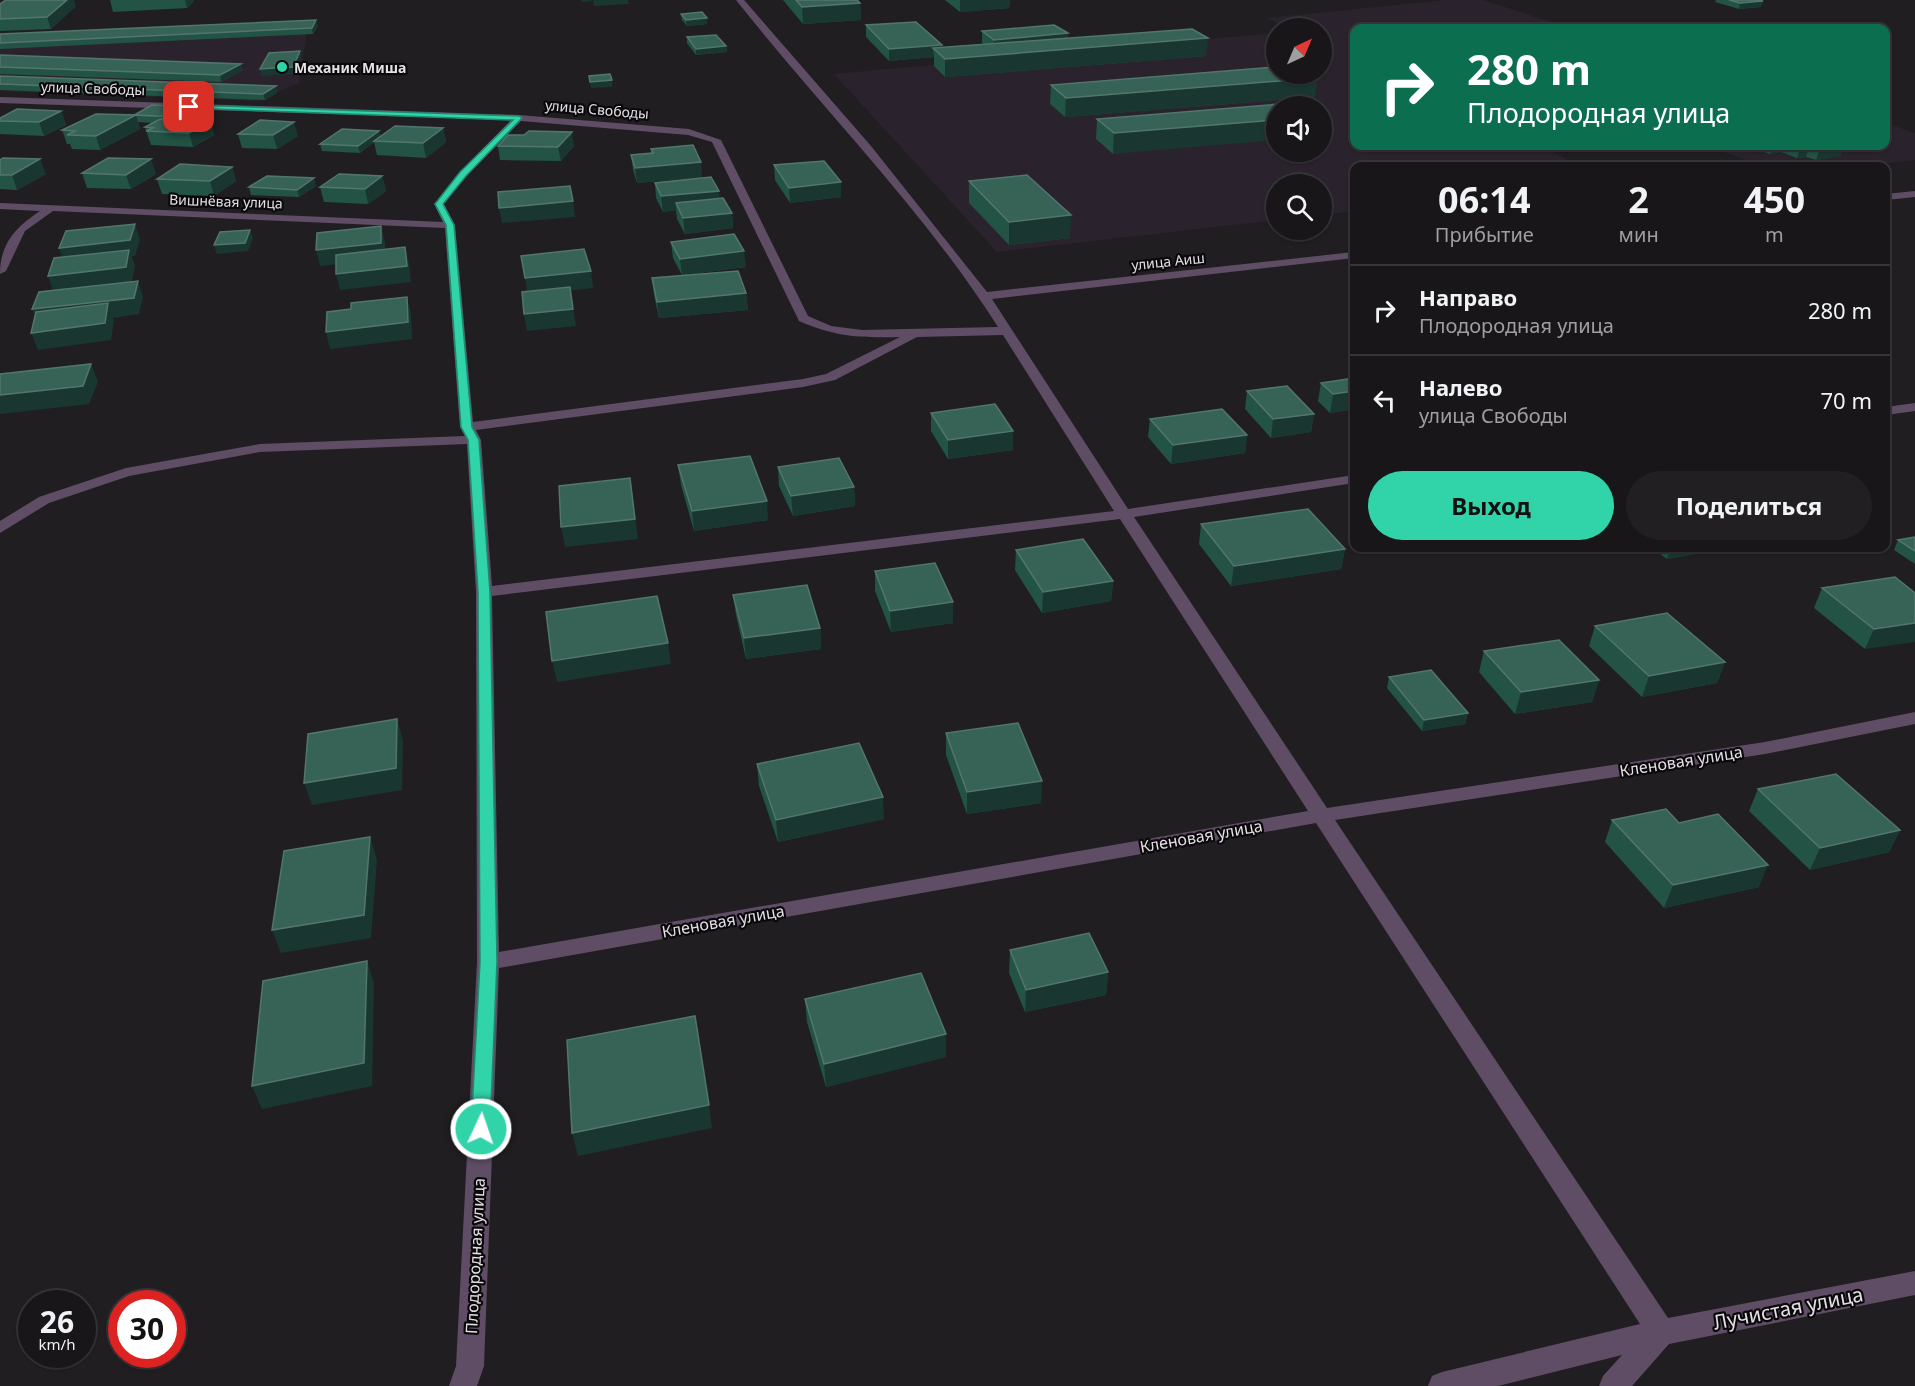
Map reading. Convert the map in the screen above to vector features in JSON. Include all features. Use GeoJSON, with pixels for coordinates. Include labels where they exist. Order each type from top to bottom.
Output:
{"type":"FeatureCollection","features":[{"type":"Feature","properties":{"kind":"street"},"geometry":{"type":"LineString","coordinates":[[741,0],[868,147],[984,296],[1005,332],[1661,1332],[1613,1386]]}},
{"type":"Feature","properties":{"kind":"street","name":"улица Свободы"},"geometry":{"type":"LineString","coordinates":[[0,100],[519,118],[689,132],[716,140],[803,318],[828,329],[862,334],[1005,332]]}},
{"type":"Feature","properties":{"kind":"street","name":"Плодородная улица"},"geometry":{"type":"LineString","coordinates":[[463,1386],[470,1366],[488,962],[484,592],[450,225],[439,204],[463,174],[519,118]]}},
{"type":"Feature","properties":{"kind":"street"},"geometry":{"type":"LineString","coordinates":[[1890,197],[1915,194]]}},
{"type":"Feature","properties":{"kind":"street","name":"Вишнёвая улица"},"geometry":{"type":"LineString","coordinates":[[0,206],[450,225]]}},
{"type":"Feature","properties":{"kind":"street"},"geometry":{"type":"LineString","coordinates":[[0,271],[21,229],[50,209]]}},
{"type":"Feature","properties":{"kind":"street","name":"улица Аиш"},"geometry":{"type":"LineString","coordinates":[[984,296],[1350,255]]}},
{"type":"Feature","properties":{"kind":"street"},"geometry":{"type":"LineString","coordinates":[[0,528],[44,500],[126,472],[260,448],[470,434],[803,383],[830,377],[914,334]]}},
{"type":"Feature","properties":{"kind":"street"},"geometry":{"type":"LineString","coordinates":[[1890,410],[1915,407]]}},
{"type":"Feature","properties":{"kind":"street"},"geometry":{"type":"LineString","coordinates":[[484,592],[1124,514],[1350,480]]}},
{"type":"Feature","properties":{"kind":"street","name":"Кленовая улица"},"geometry":{"type":"LineString","coordinates":[[488,962],[1322,815],[1765,748],[1915,718]]}},
{"type":"Feature","properties":{"kind":"street","name":"Лучистая улица"},"geometry":{"type":"LineString","coordinates":[[1442,1386],[1661,1332],[1915,1283]]}},
{"type":"Feature","properties":{"kind":"shaded area"},"geometry":{"type":"Polygon","coordinates":[[[1445,0],[1483,0],[1558,24],[1350,24],[1350,150],[1549,150],[1571,162],[1350,162],[1350,212],[1332,214],[1332,174],[1266,174],[1266,221],[997,252],[834,74],[1266,34],[1266,84],[1332,84],[1332,18],[1267,18],[1445,0]]]}},
{"type":"Feature","properties":{"kind":"shaded area"},"geometry":{"type":"Polygon","coordinates":[[[308,25],[299,83],[258,101],[0,91],[0,37],[308,25]]]}},
{"type":"Feature","properties":{"kind":"shaded area"},"geometry":{"type":"Polygon","coordinates":[[[1890,124],[1915,133],[1915,160],[1890,163],[1751,162],[1719,150],[1890,150],[1890,124]]]}},
{"type":"Feature","properties":{"kind":"building"},"geometry":{"type":"Polygon","coordinates":[[[6,0],[67,0],[47,17],[0,19],[0,4],[6,0]]]}},
{"type":"Feature","properties":{"kind":"building"},"geometry":{"type":"Polygon","coordinates":[[[796,0],[857,0],[860,3],[802,7],[796,0]]]}},
{"type":"Feature","properties":{"kind":"building"},"geometry":{"type":"Polygon","coordinates":[[[1729,0],[1760,0],[1763,1],[1740,3],[1729,0]]]}},
{"type":"Feature","properties":{"kind":"building"},"geometry":{"type":"Polygon","coordinates":[[[702,12],[707,18],[686,20],[681,14],[702,12]]]}},
{"type":"Feature","properties":{"kind":"building"},"geometry":{"type":"Polygon","coordinates":[[[316,20],[312,28],[0,43],[0,34],[316,20]]]}},
{"type":"Feature","properties":{"kind":"building"},"geometry":{"type":"Polygon","coordinates":[[[916,22],[942,45],[889,49],[866,25],[916,22]]]}},
{"type":"Feature","properties":{"kind":"building"},"geometry":{"type":"Polygon","coordinates":[[[1054,25],[1068,33],[994,40],[982,31],[1054,25]]]}},
{"type":"Feature","properties":{"kind":"building"},"geometry":{"type":"Polygon","coordinates":[[[1192,29],[1208,38],[945,59],[933,48],[1192,29]]]}},
{"type":"Feature","properties":{"kind":"building"},"geometry":{"type":"Polygon","coordinates":[[[716,35],[726,46],[696,49],[687,37],[716,35]]]}},
{"type":"Feature","properties":{"kind":"building"},"geometry":{"type":"Polygon","coordinates":[[[300,51],[293,67],[260,69],[269,53],[300,51]]]}},
{"type":"Feature","properties":{"kind":"building"},"geometry":{"type":"Polygon","coordinates":[[[0,55],[241,64],[220,75],[0,67],[0,55]]]}},
{"type":"Feature","properties":{"kind":"building"},"geometry":{"type":"Polygon","coordinates":[[[1266,68],[1266,82],[1066,98],[1051,85],[1266,68]]]}},
{"type":"Feature","properties":{"kind":"building"},"geometry":{"type":"Polygon","coordinates":[[[610,74],[612,80],[590,82],[589,76],[610,74]]]}},
{"type":"Feature","properties":{"kind":"building"},"geometry":{"type":"Polygon","coordinates":[[[0,76],[276,86],[263,94],[0,84],[0,76]]]}},
{"type":"Feature","properties":{"kind":"building"},"geometry":{"type":"Polygon","coordinates":[[[152,105],[194,107],[177,117],[134,115],[152,105]]]}},
{"type":"Feature","properties":{"kind":"building"},"geometry":{"type":"Polygon","coordinates":[[[1266,105],[1266,121],[1114,133],[1097,119],[1266,105]]]}},
{"type":"Feature","properties":{"kind":"building"},"geometry":{"type":"Polygon","coordinates":[[[17,109],[61,111],[39,122],[0,121],[0,118],[17,109]]]}},
{"type":"Feature","properties":{"kind":"building"},"geometry":{"type":"Polygon","coordinates":[[[96,114],[136,115],[96,136],[67,135],[75,131],[62,130],[96,114]]]}},
{"type":"Feature","properties":{"kind":"building"},"geometry":{"type":"Polygon","coordinates":[[[160,119],[210,121],[189,133],[146,131],[153,128],[145,127],[160,119]]]}},
{"type":"Feature","properties":{"kind":"building"},"geometry":{"type":"Polygon","coordinates":[[[260,120],[294,122],[273,135],[238,134],[260,120]]]}},
{"type":"Feature","properties":{"kind":"building"},"geometry":{"type":"Polygon","coordinates":[[[395,126],[443,128],[423,143],[374,141],[395,126]]]}},
{"type":"Feature","properties":{"kind":"building"},"geometry":{"type":"Polygon","coordinates":[[[342,129],[379,131],[358,146],[320,144],[342,129]]]}},
{"type":"Feature","properties":{"kind":"building"},"geometry":{"type":"Polygon","coordinates":[[[529,131],[572,132],[558,147],[498,146],[508,135],[524,135],[529,131]]]}},
{"type":"Feature","properties":{"kind":"building"},"geometry":{"type":"Polygon","coordinates":[[[693,145],[701,162],[635,168],[631,155],[653,153],[651,149],[693,145]]]}},
{"type":"Feature","properties":{"kind":"building"},"geometry":{"type":"Polygon","coordinates":[[[3,158],[40,159],[12,175],[0,175],[0,160],[3,158]]]}},
{"type":"Feature","properties":{"kind":"building"},"geometry":{"type":"Polygon","coordinates":[[[108,158],[151,159],[126,175],[82,173],[108,158]]]}},
{"type":"Feature","properties":{"kind":"building"},"geometry":{"type":"Polygon","coordinates":[[[824,161],[841,182],[789,188],[774,165],[824,161]]]}},
{"type":"Feature","properties":{"kind":"building"},"geometry":{"type":"Polygon","coordinates":[[[180,164],[232,167],[210,181],[157,179],[180,164]]]}},
{"type":"Feature","properties":{"kind":"building"},"geometry":{"type":"Polygon","coordinates":[[[339,174],[382,176],[365,189],[320,187],[339,174]]]}},
{"type":"Feature","properties":{"kind":"building"},"geometry":{"type":"Polygon","coordinates":[[[1027,175],[1071,215],[1009,222],[969,181],[1027,175]]]}},
{"type":"Feature","properties":{"kind":"building"},"geometry":{"type":"Polygon","coordinates":[[[267,176],[314,178],[297,190],[249,187],[267,176]]]}},
{"type":"Feature","properties":{"kind":"building"},"geometry":{"type":"Polygon","coordinates":[[[711,177],[719,191],[661,196],[655,183],[711,177]]]}},
{"type":"Feature","properties":{"kind":"building"},"geometry":{"type":"Polygon","coordinates":[[[570,186],[573,201],[499,208],[498,192],[570,186]]]}},
{"type":"Feature","properties":{"kind":"building"},"geometry":{"type":"Polygon","coordinates":[[[723,198],[732,213],[683,218],[676,203],[723,198]]]}},
{"type":"Feature","properties":{"kind":"building"},"geometry":{"type":"Polygon","coordinates":[[[135,224],[130,240],[59,248],[66,231],[135,224]]]}},
{"type":"Feature","properties":{"kind":"building"},"geometry":{"type":"Polygon","coordinates":[[[381,226],[381,243],[316,250],[317,233],[381,226]]]}},
{"type":"Feature","properties":{"kind":"building"},"geometry":{"type":"Polygon","coordinates":[[[250,230],[245,243],[214,245],[220,232],[250,230]]]}},
{"type":"Feature","properties":{"kind":"building"},"geometry":{"type":"Polygon","coordinates":[[[734,234],[744,251],[680,259],[671,242],[734,234]]]}},
{"type":"Feature","properties":{"kind":"building"},"geometry":{"type":"Polygon","coordinates":[[[405,247],[407,266],[336,274],[336,255],[405,247]]]}},
{"type":"Feature","properties":{"kind":"building"},"geometry":{"type":"Polygon","coordinates":[[[584,249],[591,271],[525,278],[521,256],[584,249]]]}},
{"type":"Feature","properties":{"kind":"building"},"geometry":{"type":"Polygon","coordinates":[[[129,250],[126,267],[48,276],[54,258],[129,250]]]}},
{"type":"Feature","properties":{"kind":"building"},"geometry":{"type":"Polygon","coordinates":[[[738,271],[746,293],[657,302],[652,278],[738,271]]]}},
{"type":"Feature","properties":{"kind":"building"},"geometry":{"type":"Polygon","coordinates":[[[138,281],[134,298],[32,309],[39,292],[138,281]]]}},
{"type":"Feature","properties":{"kind":"building"},"geometry":{"type":"Polygon","coordinates":[[[570,287],[573,309],[524,314],[522,292],[570,287]]]}},
{"type":"Feature","properties":{"kind":"building"},"geometry":{"type":"Polygon","coordinates":[[[407,297],[408,322],[326,332],[327,312],[351,309],[351,303],[407,297]]]}},
{"type":"Feature","properties":{"kind":"building"},"geometry":{"type":"Polygon","coordinates":[[[108,303],[105,323],[31,333],[36,312],[108,303]]]}},
{"type":"Feature","properties":{"kind":"building"},"geometry":{"type":"Polygon","coordinates":[[[91,364],[83,386],[0,395],[0,374],[91,364]]]}},
{"type":"Feature","properties":{"kind":"building"},"geometry":{"type":"Polygon","coordinates":[[[1350,379],[1350,392],[1333,394],[1321,383],[1350,379]]]}},
{"type":"Feature","properties":{"kind":"building"},"geometry":{"type":"Polygon","coordinates":[[[1287,386],[1314,414],[1273,419],[1247,391],[1287,386]]]}},
{"type":"Feature","properties":{"kind":"building"},"geometry":{"type":"Polygon","coordinates":[[[995,404],[1013,431],[948,440],[931,413],[995,404]]]}},
{"type":"Feature","properties":{"kind":"building"},"geometry":{"type":"Polygon","coordinates":[[[1222,409],[1247,435],[1173,445],[1150,419],[1222,409]]]}},
{"type":"Feature","properties":{"kind":"building"},"geometry":{"type":"Polygon","coordinates":[[[750,456],[767,501],[692,511],[678,465],[750,456]]]}},
{"type":"Feature","properties":{"kind":"building"},"geometry":{"type":"Polygon","coordinates":[[[839,458],[854,487],[791,496],[778,467],[839,458]]]}},
{"type":"Feature","properties":{"kind":"building"},"geometry":{"type":"Polygon","coordinates":[[[630,478],[635,519],[561,527],[559,486],[630,478]]]}},
{"type":"Feature","properties":{"kind":"building"},"geometry":{"type":"Polygon","coordinates":[[[1308,509],[1345,549],[1234,566],[1201,524],[1308,509]]]}},
{"type":"Feature","properties":{"kind":"building"},"geometry":{"type":"Polygon","coordinates":[[[1915,537],[1915,551],[1898,540],[1915,537]]]}},
{"type":"Feature","properties":{"kind":"building"},"geometry":{"type":"Polygon","coordinates":[[[1083,539],[1113,581],[1043,592],[1016,550],[1083,539]]]}},
{"type":"Feature","properties":{"kind":"building"},"geometry":{"type":"Polygon","coordinates":[[[935,563],[953,602],[890,611],[875,571],[935,563]]]}},
{"type":"Feature","properties":{"kind":"building"},"geometry":{"type":"Polygon","coordinates":[[[1895,577],[1915,593],[1915,623],[1874,629],[1822,588],[1895,577]]]}},
{"type":"Feature","properties":{"kind":"building"},"geometry":{"type":"Polygon","coordinates":[[[807,585],[820,628],[744,638],[733,595],[807,585]]]}},
{"type":"Feature","properties":{"kind":"building"},"geometry":{"type":"Polygon","coordinates":[[[657,596],[668,643],[552,661],[546,612],[657,596]]]}},
{"type":"Feature","properties":{"kind":"building"},"geometry":{"type":"Polygon","coordinates":[[[1667,613],[1725,662],[1649,676],[1595,626],[1667,613]]]}},
{"type":"Feature","properties":{"kind":"building"},"geometry":{"type":"Polygon","coordinates":[[[1559,640],[1599,680],[1521,692],[1484,651],[1559,640]]]}},
{"type":"Feature","properties":{"kind":"building"},"geometry":{"type":"Polygon","coordinates":[[[1431,670],[1468,713],[1424,720],[1389,677],[1431,670]]]}},
{"type":"Feature","properties":{"kind":"building"},"geometry":{"type":"Polygon","coordinates":[[[397,719],[396,768],[304,783],[308,734],[397,719]]]}},
{"type":"Feature","properties":{"kind":"building"},"geometry":{"type":"Polygon","coordinates":[[[1018,723],[1042,781],[967,792],[946,733],[1018,723]]]}},
{"type":"Feature","properties":{"kind":"building"},"geometry":{"type":"Polygon","coordinates":[[[859,743],[883,797],[776,820],[757,764],[859,743]]]}},
{"type":"Feature","properties":{"kind":"building"},"geometry":{"type":"Polygon","coordinates":[[[1836,774],[1900,830],[1820,848],[1758,789],[1836,774]]]}},
{"type":"Feature","properties":{"kind":"building"},"geometry":{"type":"Polygon","coordinates":[[[1666,809],[1679,823],[1718,814],[1768,865],[1673,885],[1612,820],[1666,809]]]}},
{"type":"Feature","properties":{"kind":"building"},"geometry":{"type":"Polygon","coordinates":[[[370,837],[364,915],[272,930],[284,851],[370,837]]]}},
{"type":"Feature","properties":{"kind":"building"},"geometry":{"type":"Polygon","coordinates":[[[1089,933],[1108,972],[1026,990],[1010,950],[1089,933]]]}},
{"type":"Feature","properties":{"kind":"building"},"geometry":{"type":"Polygon","coordinates":[[[367,961],[364,1063],[252,1086],[263,981],[367,961]]]}},
{"type":"Feature","properties":{"kind":"building"},"geometry":{"type":"Polygon","coordinates":[[[921,973],[946,1034],[824,1064],[805,999],[921,973]]]}},
{"type":"Feature","properties":{"kind":"building"},"geometry":{"type":"Polygon","coordinates":[[[695,1016],[709,1105],[572,1133],[567,1040],[695,1016]]]}},
{"type":"Feature","properties":{"kind":"place","name":"Механик Миша"},"geometry":{"type":"Point","coordinates":[282,67]}},
{"type":"Feature","properties":{"kind":"route"},"geometry":{"type":"LineString","coordinates":[[189,107],[519,118],[463,174],[439,204],[450,225],[467,427],[474,440],[484,592],[488,962],[481,1129]]}}]}
